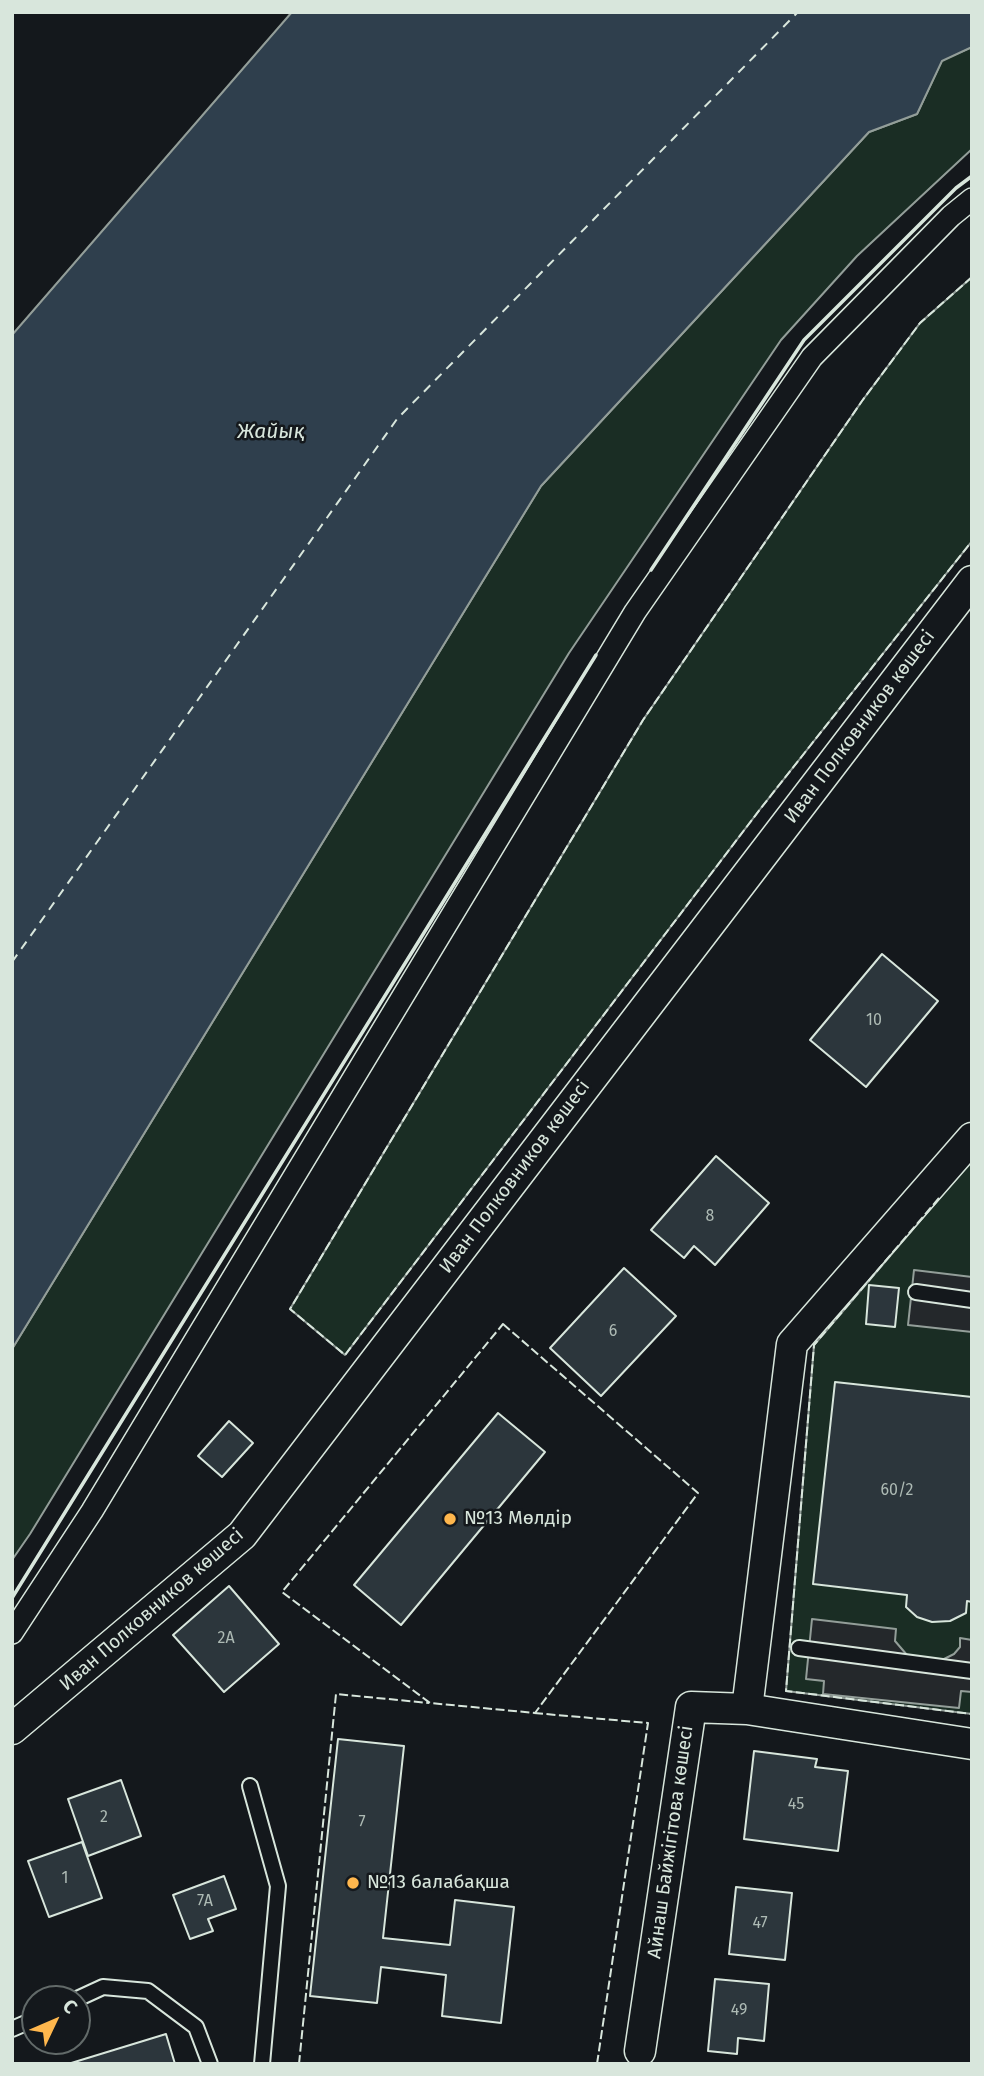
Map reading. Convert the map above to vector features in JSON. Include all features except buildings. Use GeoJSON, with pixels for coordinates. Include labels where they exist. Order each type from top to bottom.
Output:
{"type":"FeatureCollection","features":[{"type":"Feature","properties":{"kind":"street"},"geometry":{"type":"LineString","coordinates":[[12,1633],[92,1511],[635,612],[812,357],[951,216],[972,199]]}},
{"type":"Feature","properties":{"kind":"street","name":"Иван Полковников көшесі"},"geometry":{"type":"LineString","coordinates":[[12,1730],[242,1535],[972,581]]}},
{"type":"Feature","properties":{"kind":"street"},"geometry":{"type":"LineString","coordinates":[[747,1709],[792,1344],[972,1138]]}},
{"type":"Feature","properties":{"kind":"street","name":"Айнаш Байжігітова көшесі"},"geometry":{"type":"LineString","coordinates":[[640,2051],[691,1707],[747,1709],[972,1744]]}},
{"type":"Feature","properties":{"kind":"lane"},"geometry":{"type":"LineString","coordinates":[[916,1292],[972,1300]]}},
{"type":"Feature","properties":{"kind":"lane"},"geometry":{"type":"LineString","coordinates":[[799,1648],[972,1671]]}},
{"type":"Feature","properties":{"kind":"lane"},"geometry":{"type":"LineString","coordinates":[[250,1786],[278,1886],[262,2064]]}},
{"type":"Feature","properties":{"kind":"lane"},"geometry":{"type":"LineString","coordinates":[[91,1993],[103,1987],[148,1991],[196,2027],[210,2064]]}},
{"type":"Feature","properties":{"kind":"green space"},"geometry":{"type":"Polygon","coordinates":[[[972,47],[972,149],[857,256],[781,340],[569,653],[12,1560],[12,1349],[541,486],[869,132],[917,114],[942,60],[972,47]]]}},
{"type":"Feature","properties":{"kind":"green space"},"geometry":{"type":"Polygon","coordinates":[[[972,277],[972,541],[761,808],[345,1355],[290,1309],[643,720],[862,401],[920,323],[972,277]]]}},
{"type":"Feature","properties":{"kind":"green space"},"geometry":{"type":"Polygon","coordinates":[[[972,1160],[972,1714],[786,1691],[814,1345],[972,1160]]]}},
{"type":"Feature","properties":{"kind":"shaded area"},"geometry":{"type":"Polygon","coordinates":[[[914,1270],[972,1277],[972,1332],[908,1325],[914,1270]]]}},
{"type":"Feature","properties":{"kind":"shaded area"},"geometry":{"type":"Polygon","coordinates":[[[812,1619],[896,1629],[895,1641],[907,1655],[942,1660],[954,1654],[960,1647],[960,1638],[972,1640],[972,1692],[961,1691],[959,1708],[823,1694],[824,1681],[806,1679],[812,1619]]]}},
{"type":"Feature","properties":{"kind":"water","name":"Жайық"},"geometry":{"type":"Polygon","coordinates":[[[292,12],[972,12],[972,47],[942,61],[917,114],[869,132],[541,486],[12,1349],[12,335],[292,12]]]}},
{"type":"Feature","properties":{"kind":"ferry route"},"geometry":{"type":"LineString","coordinates":[[12,962],[397,419],[798,12]]}},
{"type":"Feature","properties":{"kind":"fence"},"geometry":{"type":"LineString","coordinates":[[972,277],[920,323],[862,401],[643,720],[290,1309],[345,1355],[761,808],[972,541]]}},
{"type":"Feature","properties":{"kind":"fence"},"geometry":{"type":"LineString","coordinates":[[939,1198],[814,1345],[786,1691],[972,1714]]}},
{"type":"Feature","properties":{"kind":"fence"},"geometry":{"type":"LineString","coordinates":[[503,1324],[698,1493],[535,1713],[430,1703],[282,1592],[503,1324]]}},
{"type":"Feature","properties":{"kind":"fence"},"geometry":{"type":"LineString","coordinates":[[299,2064],[336,1694],[429,1703]]}},
{"type":"Feature","properties":{"kind":"fence"},"geometry":{"type":"LineString","coordinates":[[534,1713],[648,1723],[597,2064]]}},
{"type":"Feature","properties":{"kind":"wall"},"geometry":{"type":"LineString","coordinates":[[651,570],[804,340],[956,188],[972,176]]}},
{"type":"Feature","properties":{"kind":"wall"},"geometry":{"type":"LineString","coordinates":[[12,1598],[596,655]]}},
{"type":"Feature","properties":{"kind":"place","name":"№13 Мөлдiр"},"geometry":{"type":"Point","coordinates":[450,1519]}},
{"type":"Feature","properties":{"kind":"place","name":"№13 балабақша"},"geometry":{"type":"Point","coordinates":[353,1883]}}]}
